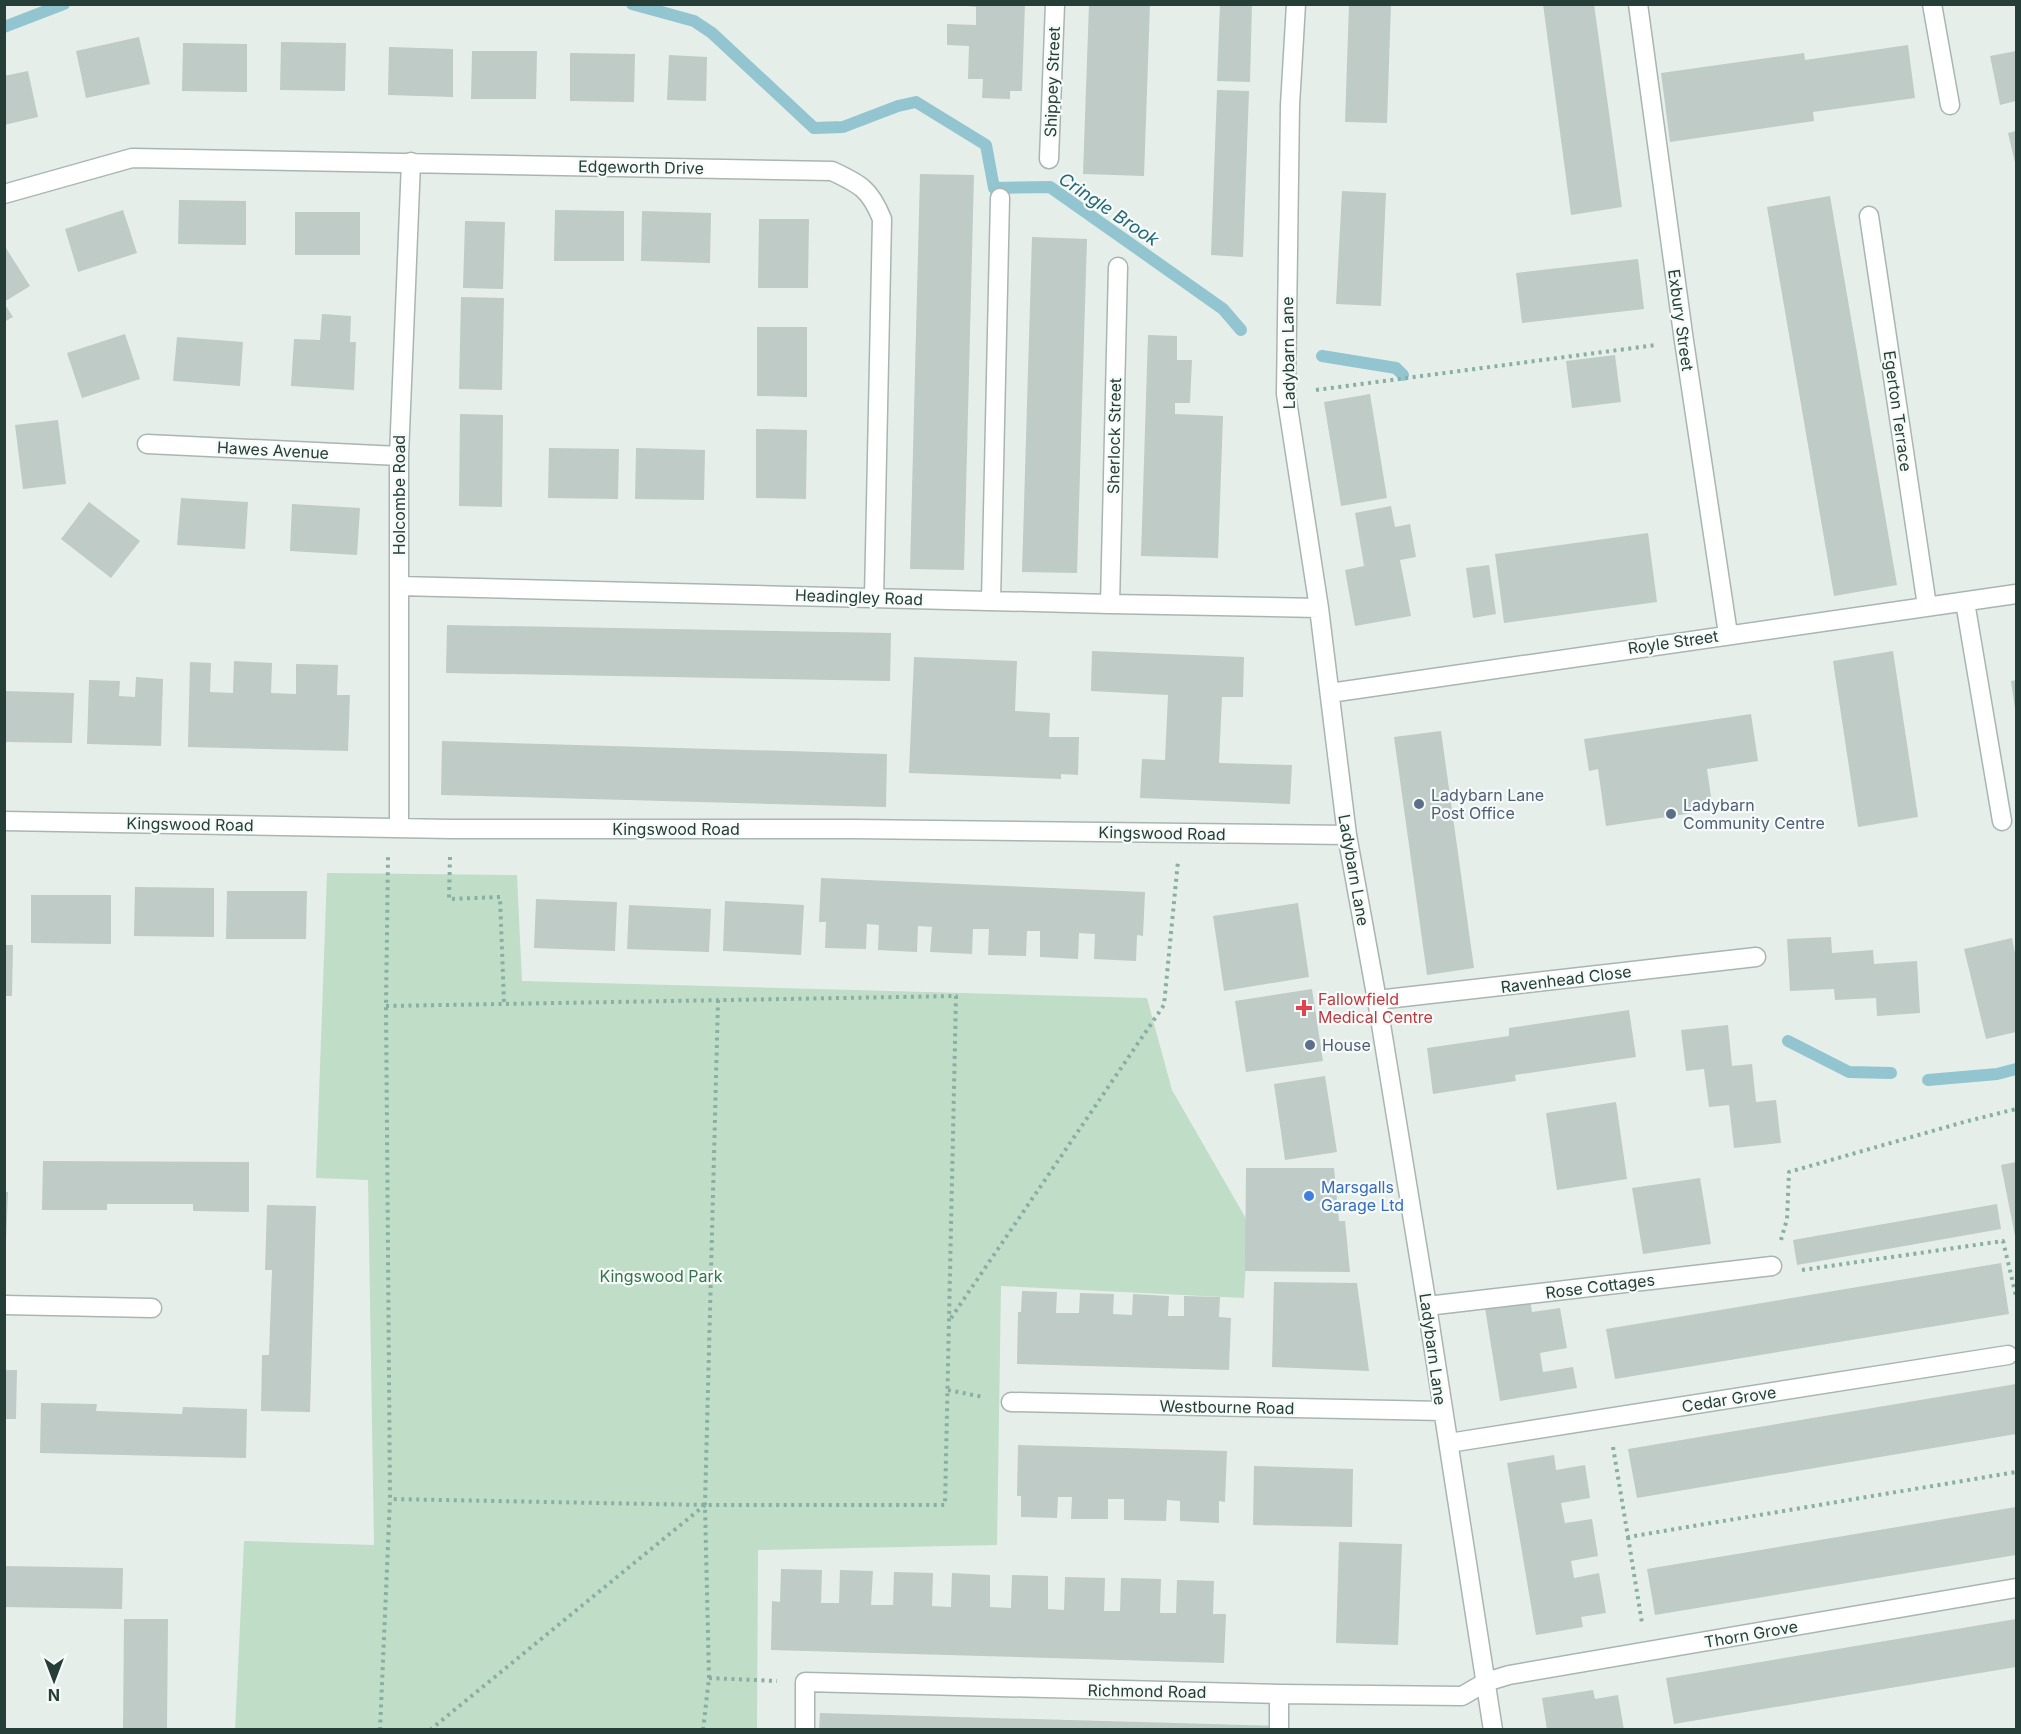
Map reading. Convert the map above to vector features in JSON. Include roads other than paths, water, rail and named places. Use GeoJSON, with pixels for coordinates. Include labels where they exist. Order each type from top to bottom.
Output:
{"type":"FeatureCollection","features":[{"type":"Feature","properties":{"kind":"street","name":"Shippey Street"},"geometry":{"type":"LineString","coordinates":[[1049,159],[1055,4]]}},
{"type":"Feature","properties":{"kind":"street","name":"Ladybarn Lane"},"geometry":{"type":"LineString","coordinates":[[1296,4],[1290,105],[1286,394],[1319,608],[1347,835],[1377,1000],[1427,1306],[1493,1730]]}},
{"type":"Feature","properties":{"kind":"street","name":"Exbury Street"},"geometry":{"type":"LineString","coordinates":[[1638,4],[1684,341],[1728,634]]}},
{"type":"Feature","properties":{"kind":"street"},"geometry":{"type":"LineString","coordinates":[[1932,4],[1950,105]]}},
{"type":"Feature","properties":{"kind":"street","name":"Edgeworth Drive"},"geometry":{"type":"LineString","coordinates":[[4,194],[132,158],[832,171],[858,183],[875,201],[882,219],[874,598]]}},
{"type":"Feature","properties":{"kind":"street","name":"Holcombe Road"},"geometry":{"type":"LineString","coordinates":[[394,828],[399,456],[411,162]]}},
{"type":"Feature","properties":{"kind":"street"},"geometry":{"type":"LineString","coordinates":[[991,601],[999,198]]}},
{"type":"Feature","properties":{"kind":"street","name":"Egerton Terrace"},"geometry":{"type":"LineString","coordinates":[[1869,216],[1927,606]]}},
{"type":"Feature","properties":{"kind":"street","name":"Sherlock Street"},"geometry":{"type":"LineString","coordinates":[[1110,604],[1118,267]]}},
{"type":"Feature","properties":{"kind":"street","name":"Hawes Avenue"},"geometry":{"type":"LineString","coordinates":[[147,444],[399,456]]}},
{"type":"Feature","properties":{"kind":"street","name":"Headingley Road"},"geometry":{"type":"LineString","coordinates":[[399,586],[1319,608]]}},
{"type":"Feature","properties":{"kind":"street","name":"Royle Street"},"geometry":{"type":"LineString","coordinates":[[1330,693],[2016,594]]}},
{"type":"Feature","properties":{"kind":"street"},"geometry":{"type":"LineString","coordinates":[[1965,602],[2002,821]]}},
{"type":"Feature","properties":{"kind":"street","name":"Kingswood Road"},"geometry":{"type":"LineString","coordinates":[[4,821],[451,829],[854,829],[1347,835]]}},
{"type":"Feature","properties":{"kind":"street","name":"Ravenhead Close"},"geometry":{"type":"LineString","coordinates":[[1377,1000],[1756,957]]}},
{"type":"Feature","properties":{"kind":"street","name":"Rose Cottages"},"geometry":{"type":"LineString","coordinates":[[1427,1306],[1772,1266]]}},
{"type":"Feature","properties":{"kind":"street"},"geometry":{"type":"LineString","coordinates":[[4,1305],[152,1308]]}},
{"type":"Feature","properties":{"kind":"street","name":"Cedar Grove"},"geometry":{"type":"LineString","coordinates":[[1449,1443],[2008,1356]]}},
{"type":"Feature","properties":{"kind":"street","name":"Westbourne Road"},"geometry":{"type":"LineString","coordinates":[[1011,1402],[1443,1412]]}},
{"type":"Feature","properties":{"kind":"street","name":"Thorn Grove"},"geometry":{"type":"LineString","coordinates":[[1486,1682],[1509,1675],[2016,1588]]}},
{"type":"Feature","properties":{"kind":"street","name":"Richmond Road"},"geometry":{"type":"LineString","coordinates":[[805,1730],[805,1682],[1279,1694],[1462,1696],[1486,1682]]}},
{"type":"Feature","properties":{"kind":"street"},"geometry":{"type":"LineString","coordinates":[[1279,1694],[1279,1730]]}},
{"type":"Feature","properties":{"kind":"waterway","name":"Cringle Brook"},"geometry":{"type":"LineString","coordinates":[[4,27],[64,4]]}},
{"type":"Feature","properties":{"kind":"waterway","name":"Cringle Brook"},"geometry":{"type":"LineString","coordinates":[[632,4],[694,21],[712,33],[814,128],[843,127],[898,106],[916,102],[986,145],[994,188],[1050,187],[1223,309],[1241,330]]}},
{"type":"Feature","properties":{"kind":"waterway","name":"Cringle Brook"},"geometry":{"type":"LineString","coordinates":[[1322,356],[1396,368],[1403,375]]}},
{"type":"Feature","properties":{"kind":"waterway"},"geometry":{"type":"LineString","coordinates":[[1788,1041],[1849,1072],[1891,1073]]}},
{"type":"Feature","properties":{"kind":"waterway"},"geometry":{"type":"LineString","coordinates":[[1928,1080],[1997,1074],[2016,1069]]}},
{"type":"Feature","properties":{"kind":"place","name":"Ladybarn Lane Post Office"},"geometry":{"type":"Point","coordinates":[1419,804]}},
{"type":"Feature","properties":{"kind":"place","name":"Ladybarn Community Centre"},"geometry":{"type":"Point","coordinates":[1671,814]}},
{"type":"Feature","properties":{"kind":"place","name":"Fallowfield Medical Centre"},"geometry":{"type":"Point","coordinates":[1304,1008]}},
{"type":"Feature","properties":{"kind":"place","name":"House"},"geometry":{"type":"Point","coordinates":[1310,1045]}},
{"type":"Feature","properties":{"kind":"place","name":"Marsgalls Garage Ltd"},"geometry":{"type":"Point","coordinates":[1309,1196]}},
{"type":"Feature","properties":{"kind":"park label","name":"Kingswood Park"},"geometry":{"type":"Point","coordinates":[661,1276]}}]}
